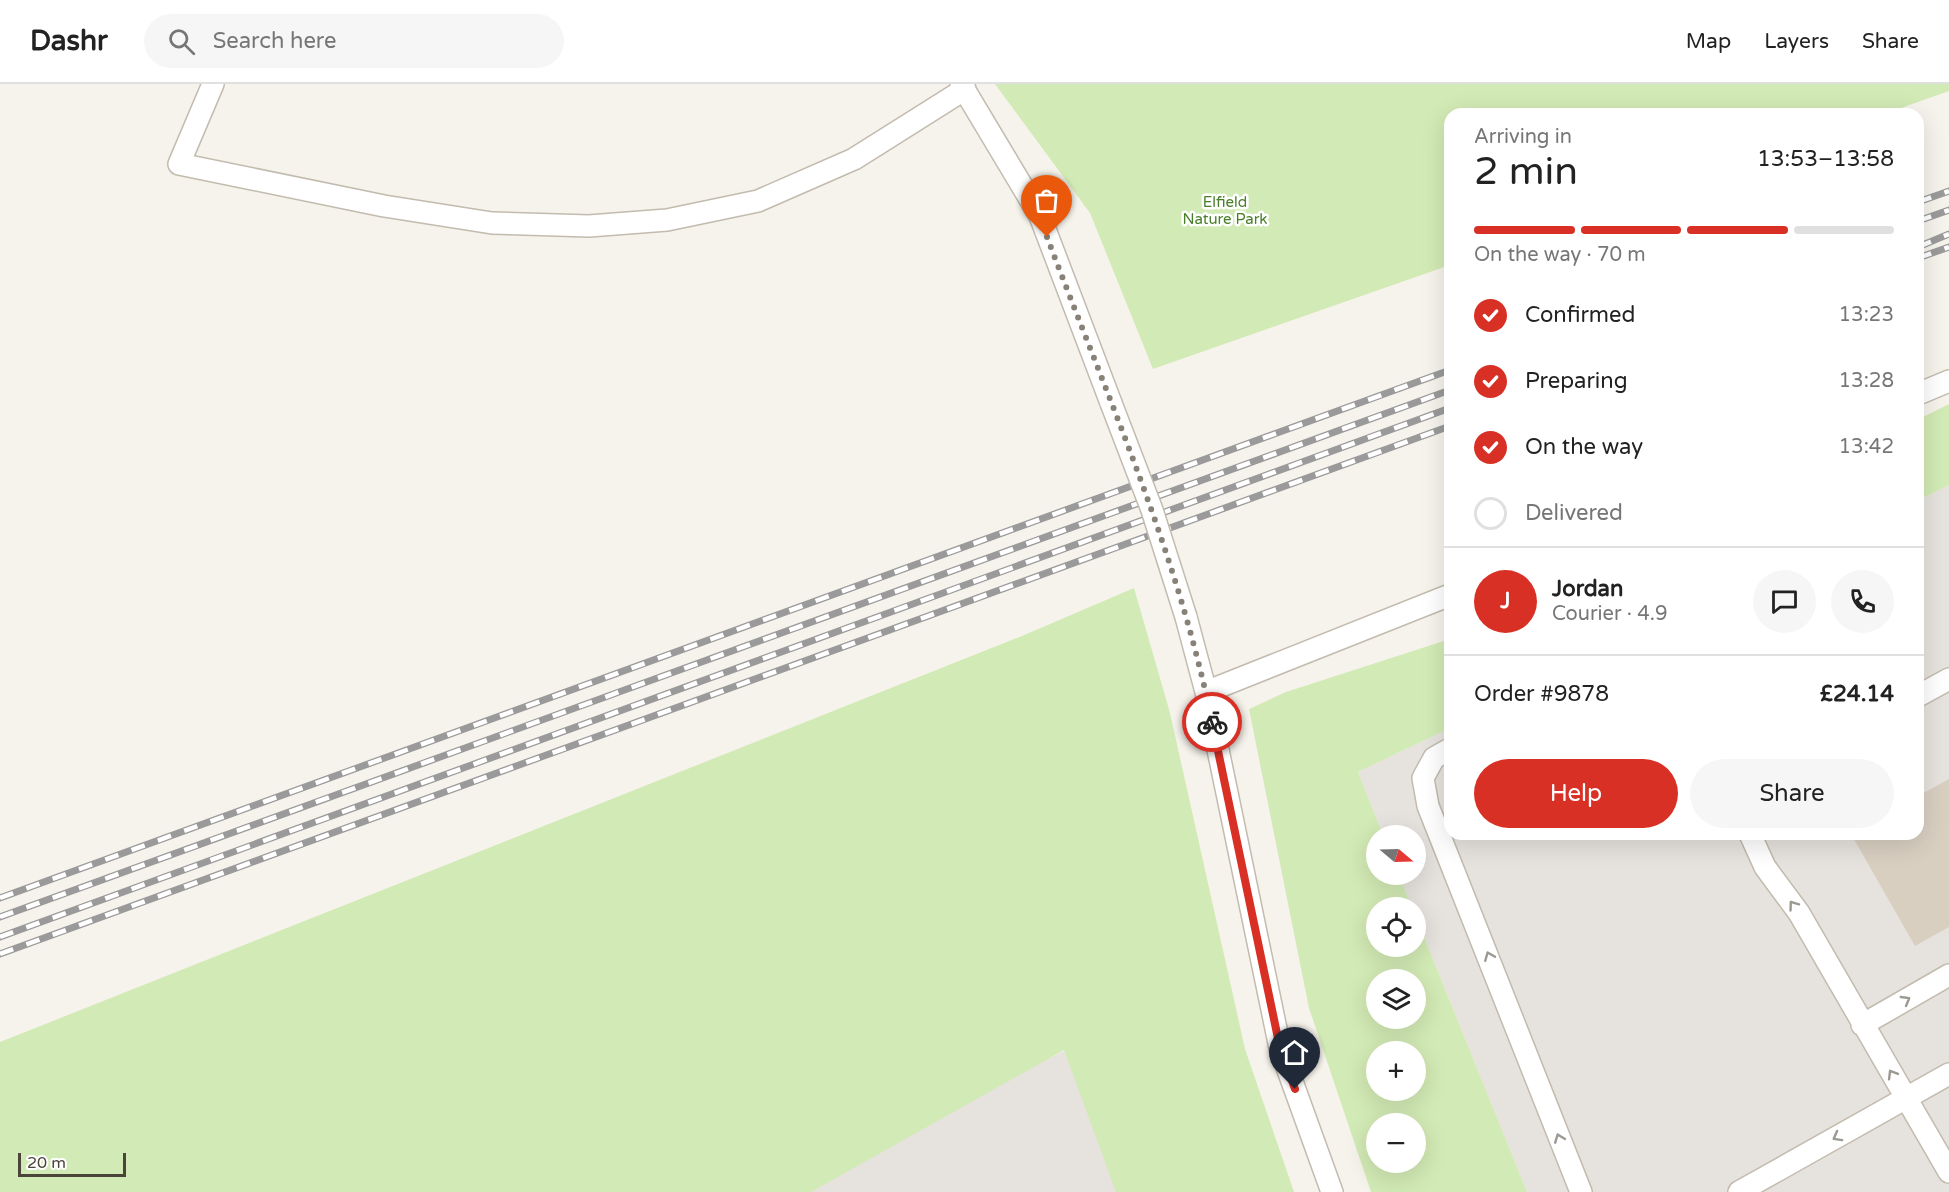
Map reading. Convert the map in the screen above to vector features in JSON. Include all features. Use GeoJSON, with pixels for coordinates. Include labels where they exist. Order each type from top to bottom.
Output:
{"type":"FeatureCollection","features":[{"type":"Feature","properties":{"kind":"lane"},"geometry":{"type":"LineString","coordinates":[[213,84],[179,164],[384,206],[492,223],[589,226],[667,220],[758,201],[854,159],[963,87],[1040,216],[1152,510],[1186,617],[1206,692],[1280,1048],[1332,1192]]}},
{"type":"Feature","properties":{"kind":"lane"},"geometry":{"type":"LineString","coordinates":[[1924,391],[1949,381]]}},
{"type":"Feature","properties":{"kind":"lane"},"geometry":{"type":"LineString","coordinates":[[1206,692],[1444,597]]}},
{"type":"Feature","properties":{"kind":"lane"},"geometry":{"type":"LineString","coordinates":[[1924,693],[1949,679]]}},
{"type":"Feature","properties":{"kind":"lane"},"geometry":{"type":"LineString","coordinates":[[1444,752],[1434,758],[1423,778],[1428,806],[1581,1192]]}},
{"type":"Feature","properties":{"kind":"lane"},"geometry":{"type":"LineString","coordinates":[[1753,840],[1765,867],[1799,913],[1862,1025],[1934,1142],[1949,1172]]}},
{"type":"Feature","properties":{"kind":"lane"},"geometry":{"type":"LineString","coordinates":[[1862,1025],[1949,975]]}},
{"type":"Feature","properties":{"kind":"lane"},"geometry":{"type":"LineString","coordinates":[[1739,1192],[1949,1074]]}},
{"type":"Feature","properties":{"kind":"shaded area"},"geometry":{"type":"Polygon","coordinates":[[[1949,485],[1949,1192],[1527,1192],[1426,942],[1426,897],[1408,897],[1403,885],[1426,885],[1426,825],[1379,825],[1358,772],[1444,731],[1444,840],[1924,840],[1924,498],[1949,485]]]}},
{"type":"Feature","properties":{"kind":"shaded area"},"geometry":{"type":"Polygon","coordinates":[[[1064,1051],[1178,1192],[776,1192],[1064,1051]]]}},
{"type":"Feature","properties":{"kind":"green space","name":"Elfield Nature Park"},"geometry":{"type":"Polygon","coordinates":[[[995,84],[1949,84],[1949,91],[1901,108],[1444,108],[1444,267],[1153,369],[1090,213],[995,84]]]}},
{"type":"Feature","properties":{"kind":"green space"},"geometry":{"type":"Polygon","coordinates":[[[1949,404],[1949,485],[1924,498],[1924,416],[1949,404]]]}},
{"type":"Feature","properties":{"kind":"green space"},"geometry":{"type":"Polygon","coordinates":[[[1134,588],[1170,713],[1245,1049],[1294,1192],[1116,1192],[1064,1050],[811,1192],[0,1192],[0,1042],[1022,636],[1134,588]]]}},
{"type":"Feature","properties":{"kind":"green space"},"geometry":{"type":"Polygon","coordinates":[[[1444,641],[1444,731],[1358,772],[1379,825],[1366,825],[1366,885],[1403,885],[1408,897],[1366,897],[1366,957],[1426,957],[1426,942],[1527,1192],[1371,1192],[1309,1008],[1249,709],[1286,692],[1444,641]]]}},
{"type":"Feature","properties":{"kind":"building"},"geometry":{"type":"Polygon","coordinates":[[[1949,779],[1949,927],[1915,946],[1854,840],[1924,840],[1924,793],[1949,779]]]}},
{"type":"Feature","properties":{"kind":"railway"},"geometry":{"type":"LineString","coordinates":[[1924,200],[1949,191]]}},
{"type":"Feature","properties":{"kind":"railway"},"geometry":{"type":"LineString","coordinates":[[1924,219],[1949,210]]}},
{"type":"Feature","properties":{"kind":"railway"},"geometry":{"type":"LineString","coordinates":[[1924,244],[1949,234]]}},
{"type":"Feature","properties":{"kind":"railway"},"geometry":{"type":"LineString","coordinates":[[1924,256],[1949,247]]}},
{"type":"Feature","properties":{"kind":"railway"},"geometry":{"type":"LineString","coordinates":[[0,898],[1444,372]]}},
{"type":"Feature","properties":{"kind":"railway"},"geometry":{"type":"LineString","coordinates":[[0,917],[1444,392]]}},
{"type":"Feature","properties":{"kind":"railway"},"geometry":{"type":"LineString","coordinates":[[0,937],[1444,410]]}},
{"type":"Feature","properties":{"kind":"railway"},"geometry":{"type":"LineString","coordinates":[[0,954],[1444,428]]}},
{"type":"Feature","properties":{"kind":"way so far"},"geometry":{"type":"LineString","coordinates":[[1047,237],[1152,510],[1186,617],[1212,722]]}},
{"type":"Feature","properties":{"kind":"route"},"geometry":{"type":"LineString","coordinates":[[1212,722],[1280,1048],[1295,1089]]}}]}
